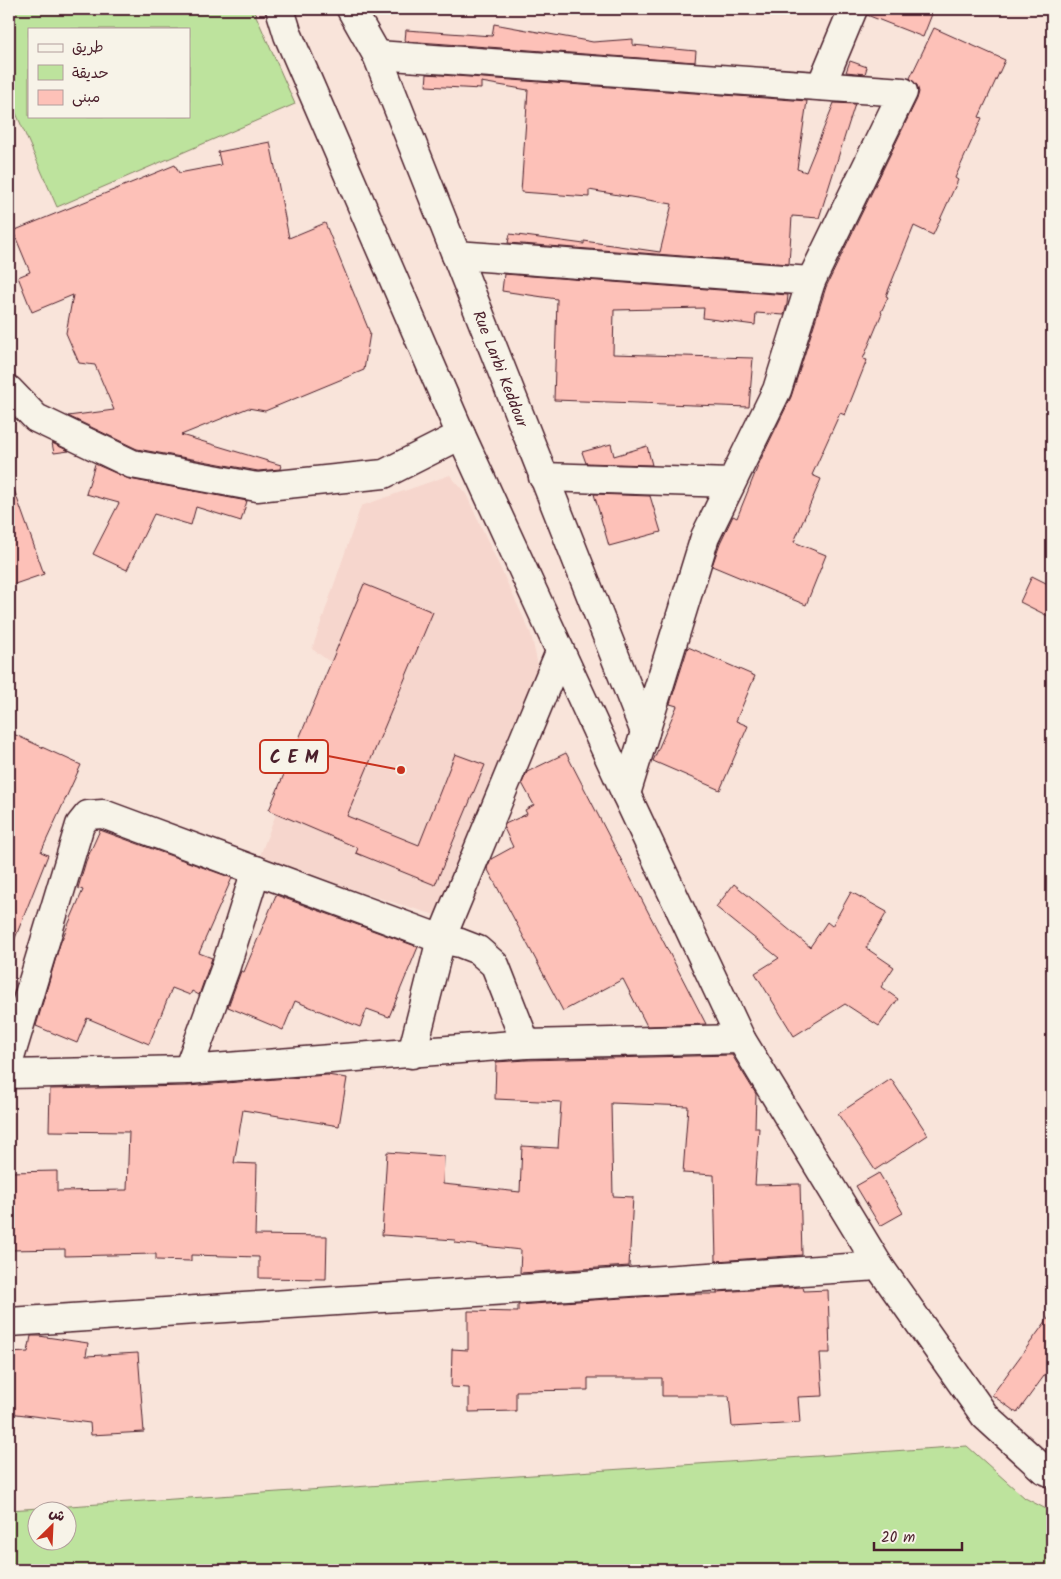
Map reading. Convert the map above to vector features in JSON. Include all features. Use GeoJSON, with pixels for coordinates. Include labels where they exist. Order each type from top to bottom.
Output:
{"type":"FeatureCollection","features":[{"type":"Feature","properties":{"kind":"street"},"geometry":{"type":"LineString","coordinates":[[280,9],[288,35],[461,435],[741,1039],[879,1266],[985,1416],[1043,1468],[1052,1473]]}},
{"type":"Feature","properties":{"kind":"street","name":"Rue Larbi Keddour"},"geometry":{"type":"LineString","coordinates":[[351,9],[376,55],[645,732]]}},
{"type":"Feature","properties":{"kind":"street"},"geometry":{"type":"LineString","coordinates":[[821,86],[853,9]]}},
{"type":"Feature","properties":{"kind":"street"},"geometry":{"type":"LineString","coordinates":[[376,55],[902,92],[811,281],[777,390],[705,537],[626,794]]}},
{"type":"Feature","properties":{"kind":"street"},"geometry":{"type":"LineString","coordinates":[[456,255],[811,281]]}},
{"type":"Feature","properties":{"kind":"street"},"geometry":{"type":"LineString","coordinates":[[9,390],[36,418],[132,464],[257,487],[384,474],[461,435]]}},
{"type":"Feature","properties":{"kind":"street"},"geometry":{"type":"LineString","coordinates":[[544,477],[731,483]]}},
{"type":"Feature","properties":{"kind":"street"},"geometry":{"type":"LineString","coordinates":[[412,1054],[441,939],[560,652]]}},
{"type":"Feature","properties":{"kind":"street"},"geometry":{"type":"LineString","coordinates":[[9,1061],[80,825],[88,815],[103,814],[441,939],[460,943],[478,950],[495,965],[526,1044]]}},
{"type":"Feature","properties":{"kind":"street"},"geometry":{"type":"LineString","coordinates":[[188,1070],[225,969],[256,870]]}},
{"type":"Feature","properties":{"kind":"street"},"geometry":{"type":"LineString","coordinates":[[9,1074],[188,1070],[526,1044],[741,1039]]}},
{"type":"Feature","properties":{"kind":"street"},"geometry":{"type":"LineString","coordinates":[[9,1322],[879,1266]]}},
{"type":"Feature","properties":{"kind":"shaded area"},"geometry":{"type":"Polygon","coordinates":[[[450,475],[466,494],[531,634],[541,679],[458,922],[258,861],[333,664],[312,649],[361,506],[450,475]]]}},
{"type":"Feature","properties":{"kind":"green space"},"geometry":{"type":"Polygon","coordinates":[[[9,9],[253,9],[295,104],[57,207],[9,97],[9,9]]]}},
{"type":"Feature","properties":{"kind":"green space"},"geometry":{"type":"Polygon","coordinates":[[[967,1446],[1025,1498],[1052,1512],[1052,1570],[9,1570],[9,1510],[28,1509],[28,1552],[78,1552],[78,1505],[967,1446]]]}},
{"type":"Feature","properties":{"kind":"building"},"geometry":{"type":"Polygon","coordinates":[[[868,9],[934,9],[923,37],[867,15],[868,9]]]}},
{"type":"Feature","properties":{"kind":"building"},"geometry":{"type":"Polygon","coordinates":[[[494,24],[593,42],[633,39],[633,45],[696,51],[695,62],[405,41],[406,30],[492,36],[494,24]]]}},
{"type":"Feature","properties":{"kind":"building"},"geometry":{"type":"Polygon","coordinates":[[[934,28],[1005,60],[979,117],[982,118],[955,178],[958,180],[933,235],[914,226],[863,359],[867,360],[845,415],[840,413],[812,475],[821,479],[794,542],[826,555],[806,605],[712,566],[720,543],[733,516],[737,518],[760,461],[791,397],[826,287],[917,99],[919,92],[917,85],[910,78],[934,28]]]}},
{"type":"Feature","properties":{"kind":"building"},"geometry":{"type":"Polygon","coordinates":[[[850,61],[867,67],[865,74],[846,72],[850,61]]]}},
{"type":"Feature","properties":{"kind":"building"},"geometry":{"type":"Polygon","coordinates":[[[427,74],[807,101],[797,169],[806,172],[834,103],[855,104],[819,218],[792,216],[789,264],[508,243],[510,234],[584,244],[584,241],[660,252],[672,204],[589,190],[589,197],[521,192],[528,90],[481,82],[481,89],[426,86],[427,74]]]}},
{"type":"Feature","properties":{"kind":"building"},"geometry":{"type":"Polygon","coordinates":[[[270,142],[289,238],[325,223],[370,333],[364,370],[265,411],[248,408],[181,435],[281,465],[280,469],[258,471],[137,449],[68,416],[114,410],[95,365],[79,363],[66,333],[73,295],[32,312],[18,277],[30,272],[13,231],[175,165],[179,173],[221,165],[218,152],[270,142]]]}},
{"type":"Feature","properties":{"kind":"building"},"geometry":{"type":"Polygon","coordinates":[[[504,274],[788,295],[784,315],[756,313],[755,325],[703,318],[704,308],[614,310],[613,354],[753,358],[749,407],[554,400],[557,299],[502,291],[504,274]]]}},
{"type":"Feature","properties":{"kind":"building"},"geometry":{"type":"Polygon","coordinates":[[[52,443],[69,451],[54,453],[52,443]]]}},
{"type":"Feature","properties":{"kind":"building"},"geometry":{"type":"Polygon","coordinates":[[[611,444],[614,456],[647,446],[652,465],[586,463],[582,452],[611,444]]]}},
{"type":"Feature","properties":{"kind":"building"},"geometry":{"type":"Polygon","coordinates":[[[95,464],[129,479],[247,501],[241,521],[196,507],[191,525],[154,514],[127,570],[93,554],[119,503],[86,494],[95,464]]]}},
{"type":"Feature","properties":{"kind":"building"},"geometry":{"type":"Polygon","coordinates":[[[12,484],[44,574],[9,586],[9,485],[12,484]]]}},
{"type":"Feature","properties":{"kind":"building"},"geometry":{"type":"Polygon","coordinates":[[[594,494],[650,496],[661,532],[609,546],[594,494]]]}},
{"type":"Feature","properties":{"kind":"building"},"geometry":{"type":"Polygon","coordinates":[[[1032,576],[1052,586],[1052,618],[1020,602],[1032,576]]]}},
{"type":"Feature","properties":{"kind":"building"},"geometry":{"type":"Polygon","coordinates":[[[364,584],[433,612],[347,816],[419,845],[455,754],[485,765],[435,885],[356,853],[358,848],[269,810],[364,584]]]}},
{"type":"Feature","properties":{"kind":"building"},"geometry":{"type":"Polygon","coordinates":[[[688,647],[755,676],[736,721],[748,726],[720,790],[653,761],[677,706],[670,704],[688,647]]]}},
{"type":"Feature","properties":{"kind":"building"},"geometry":{"type":"Polygon","coordinates":[[[9,732],[81,765],[41,852],[48,855],[10,951],[9,951],[9,732]]]}},
{"type":"Feature","properties":{"kind":"building"},"geometry":{"type":"Polygon","coordinates":[[[566,753],[706,1024],[647,1026],[623,979],[563,1011],[487,868],[491,859],[513,847],[504,828],[505,824],[527,814],[525,810],[534,805],[522,783],[527,772],[566,753]]]}},
{"type":"Feature","properties":{"kind":"building"},"geometry":{"type":"Polygon","coordinates":[[[100,830],[232,878],[199,953],[212,958],[199,995],[192,991],[190,995],[172,988],[149,1044],[87,1018],[77,1043],[36,1026],[60,944],[83,890],[78,888],[86,861],[100,830]]]}},
{"type":"Feature","properties":{"kind":"building"},"geometry":{"type":"Polygon","coordinates":[[[734,884],[810,947],[827,922],[832,926],[851,892],[887,912],[866,948],[894,967],[881,987],[898,999],[879,1026],[845,1004],[794,1036],[755,973],[779,958],[716,907],[734,884]]]}},
{"type":"Feature","properties":{"kind":"building"},"geometry":{"type":"Polygon","coordinates":[[[276,895],[418,947],[389,1017],[367,1009],[360,1027],[295,1001],[283,1030],[228,1007],[241,971],[244,972],[276,895]]]}},
{"type":"Feature","properties":{"kind":"building"},"geometry":{"type":"Polygon","coordinates":[[[732,1055],[756,1094],[755,1128],[759,1128],[755,1185],[800,1184],[802,1255],[716,1261],[714,1175],[683,1173],[688,1106],[611,1103],[613,1196],[633,1197],[629,1266],[520,1273],[521,1250],[455,1243],[455,1240],[382,1235],[387,1152],[444,1156],[443,1184],[520,1192],[522,1146],[558,1148],[561,1102],[495,1099],[496,1062],[732,1055]]]}},
{"type":"Feature","properties":{"kind":"building"},"geometry":{"type":"Polygon","coordinates":[[[327,1075],[347,1078],[339,1126],[243,1110],[234,1163],[257,1164],[255,1235],[327,1236],[326,1279],[259,1278],[259,1257],[191,1255],[191,1261],[156,1260],[156,1254],[65,1256],[65,1249],[9,1250],[9,1172],[57,1171],[57,1191],[127,1190],[129,1132],[49,1131],[50,1089],[188,1086],[327,1075]]]}},
{"type":"Feature","properties":{"kind":"building"},"geometry":{"type":"Polygon","coordinates":[[[891,1079],[928,1135],[875,1170],[838,1114],[891,1079]]]}},
{"type":"Feature","properties":{"kind":"building"},"geometry":{"type":"Polygon","coordinates":[[[879,1173],[903,1213],[880,1226],[856,1186],[879,1173]]]}},
{"type":"Feature","properties":{"kind":"building"},"geometry":{"type":"Polygon","coordinates":[[[803,1287],[804,1291],[828,1290],[830,1353],[820,1353],[823,1396],[798,1397],[800,1423],[732,1427],[729,1396],[662,1396],[662,1378],[588,1378],[588,1390],[516,1391],[516,1411],[469,1412],[469,1388],[451,1387],[452,1349],[468,1350],[468,1311],[518,1312],[518,1305],[683,1294],[717,1294],[717,1292],[803,1287]]]}},
{"type":"Feature","properties":{"kind":"building"},"geometry":{"type":"Polygon","coordinates":[[[1052,1313],[1052,1365],[1017,1413],[992,1395],[1052,1313]]]}},
{"type":"Feature","properties":{"kind":"building"},"geometry":{"type":"Polygon","coordinates":[[[31,1336],[88,1343],[86,1356],[138,1353],[144,1432],[91,1435],[90,1423],[9,1413],[9,1353],[28,1352],[31,1336]]]}},
{"type":"Feature","properties":{"kind":"place","name":"C E M"},"geometry":{"type":"Point","coordinates":[401,770]}}]}
